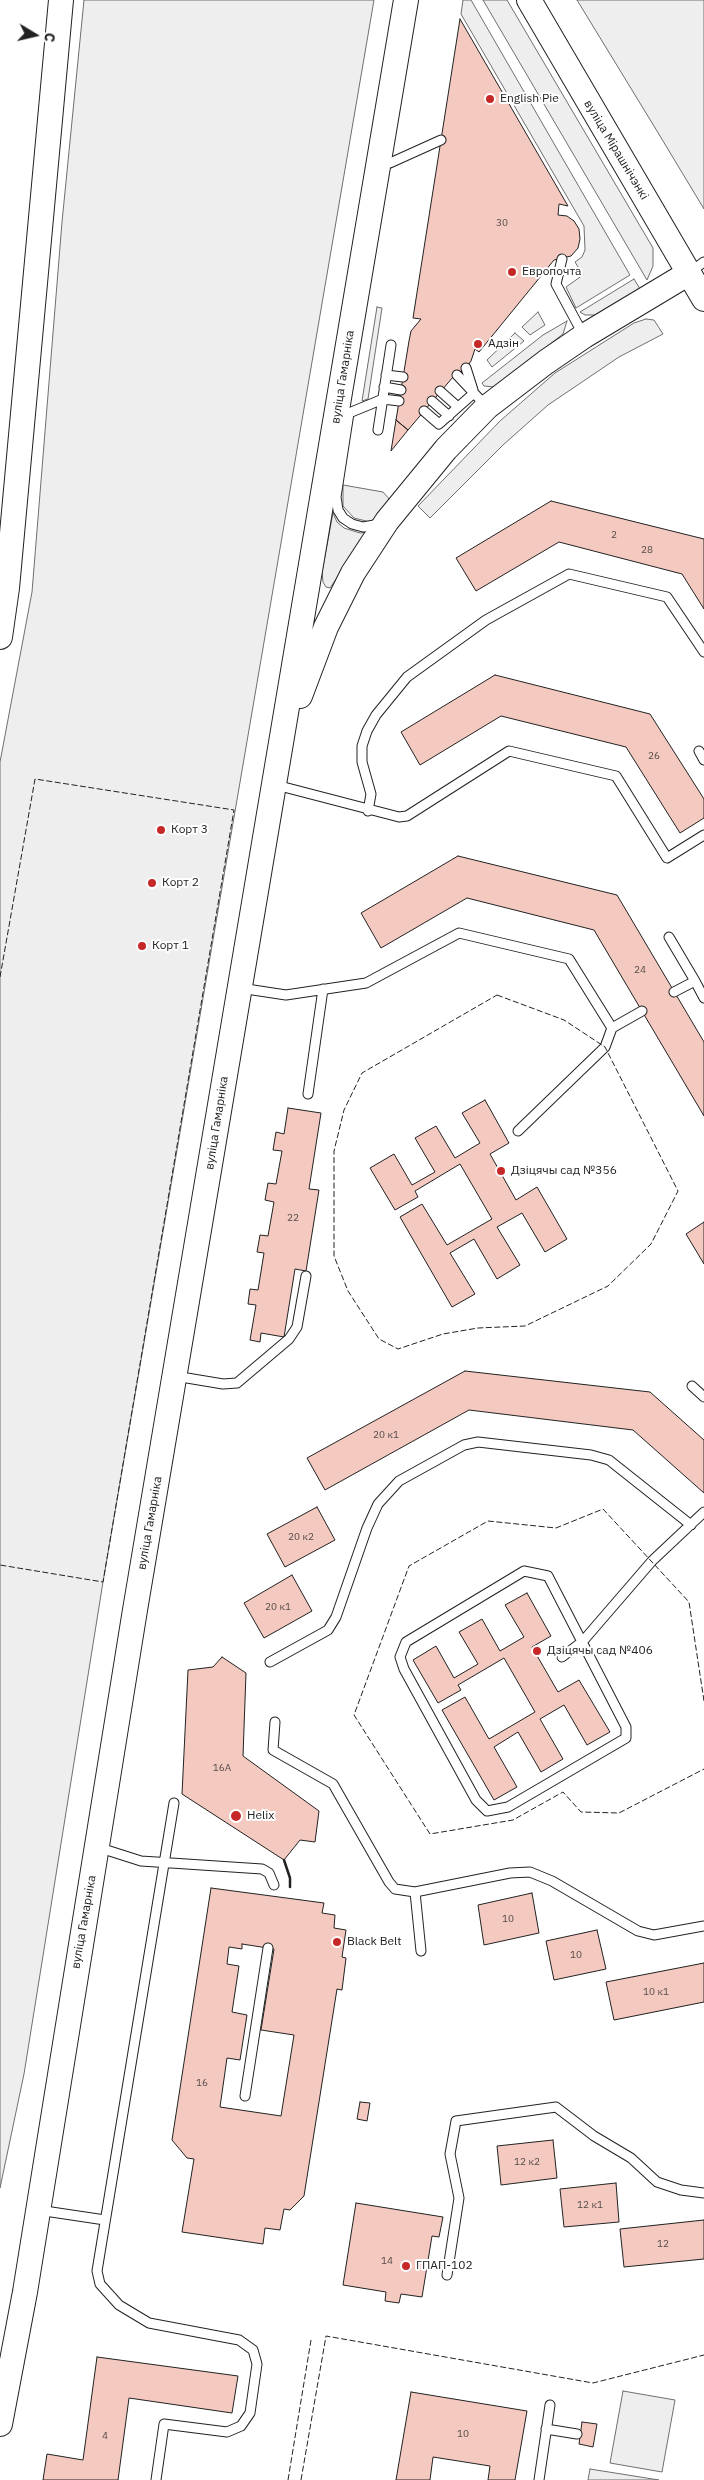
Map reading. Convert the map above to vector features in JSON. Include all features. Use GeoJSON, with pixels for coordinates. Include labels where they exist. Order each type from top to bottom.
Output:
{"type":"FeatureCollection","features":[{"type":"Feature","properties":{"kind":"main road"},"geometry":{"type":"LineString","coordinates":[[0,637],[7,588],[60,0]]}},
{"type":"Feature","properties":{"kind":"main road","name":"вуліца Гамарніка"},"geometry":{"type":"LineString","coordinates":[[0,2424],[25,2292],[273,785],[343,412],[380,149],[406,0]]}},
{"type":"Feature","properties":{"kind":"main road","name":"вуліца Мірашнічэнкі"},"geometry":{"type":"LineString","coordinates":[[529,0],[696,268],[704,299]]}},
{"type":"Feature","properties":{"kind":"main road","name":"вуліца Гамарніка"},"geometry":{"type":"LineString","coordinates":[[279,754],[326,627],[353,574],[387,522],[446,449],[480,400],[696,268]]}},
{"type":"Feature","properties":{"kind":"main road","name":"вуліца Гамарніка"},"geometry":{"type":"LineString","coordinates":[[0,2357],[25,2292]]}},
{"type":"Feature","properties":{"kind":"lane"},"geometry":{"type":"LineString","coordinates":[[380,149],[390,163],[441,140]]}},
{"type":"Feature","properties":{"kind":"lane"},"geometry":{"type":"LineString","coordinates":[[562,259],[556,284],[584,336]]}},
{"type":"Feature","properties":{"kind":"lane"},"geometry":{"type":"LineString","coordinates":[[378,430],[391,345]]}},
{"type":"Feature","properties":{"kind":"lane"},"geometry":{"type":"LineString","coordinates":[[466,368],[480,400]]}},
{"type":"Feature","properties":{"kind":"lane"},"geometry":{"type":"LineString","coordinates":[[386,375],[403,378]]}},
{"type":"Feature","properties":{"kind":"lane"},"geometry":{"type":"LineString","coordinates":[[457,375],[480,400]]}},
{"type":"Feature","properties":{"kind":"lane"},"geometry":{"type":"LineString","coordinates":[[384,387],[401,390]]}},
{"type":"Feature","properties":{"kind":"lane"},"geometry":{"type":"LineString","coordinates":[[440,391],[458,407]]}},
{"type":"Feature","properties":{"kind":"lane"},"geometry":{"type":"LineString","coordinates":[[387,522],[375,526],[357,526],[343,518],[338,510],[336,497],[343,412],[383,399],[399,401]]}},
{"type":"Feature","properties":{"kind":"lane"},"geometry":{"type":"LineString","coordinates":[[424,411],[438,424],[458,407],[480,400]]}},
{"type":"Feature","properties":{"kind":"lane"},"geometry":{"type":"LineString","coordinates":[[432,401],[448,416]]}},
{"type":"Feature","properties":{"kind":"lane"},"geometry":{"type":"LineString","coordinates":[[368,811],[371,794],[362,762],[362,746],[366,731],[376,715],[407,677],[486,620],[569,574],[667,596],[704,652]]}},
{"type":"Feature","properties":{"kind":"lane"},"geometry":{"type":"LineString","coordinates":[[699,751],[704,760]]}},
{"type":"Feature","properties":{"kind":"lane"},"geometry":{"type":"LineString","coordinates":[[273,785],[322,796],[368,811],[399,817],[407,816],[508,752],[616,776],[667,858],[704,835]]}},
{"type":"Feature","properties":{"kind":"lane"},"geometry":{"type":"LineString","coordinates":[[240,988],[286,994],[366,983],[458,933],[569,959],[612,1028]]}},
{"type":"Feature","properties":{"kind":"lane"},"geometry":{"type":"LineString","coordinates":[[669,937],[704,998]]}},
{"type":"Feature","properties":{"kind":"lane"},"geometry":{"type":"LineString","coordinates":[[674,992],[694,981]]}},
{"type":"Feature","properties":{"kind":"lane"},"geometry":{"type":"LineString","coordinates":[[308,1094],[323,989]]}},
{"type":"Feature","properties":{"kind":"lane"},"geometry":{"type":"LineString","coordinates":[[518,1131],[605,1048],[612,1028],[642,1011]]}},
{"type":"Feature","properties":{"kind":"lane"},"geometry":{"type":"LineString","coordinates":[[175,1376],[223,1384],[237,1383],[289,1339],[297,1327],[306,1276]]}},
{"type":"Feature","properties":{"kind":"lane"},"geometry":{"type":"LineString","coordinates":[[692,1386],[704,1397]]}},
{"type":"Feature","properties":{"kind":"lane"},"geometry":{"type":"LineString","coordinates":[[270,1662],[328,1630],[336,1617],[367,1528],[378,1504],[399,1481],[464,1445],[478,1442],[590,1455],[609,1460],[691,1525]]}},
{"type":"Feature","properties":{"kind":"lane"},"geometry":{"type":"LineString","coordinates":[[562,1657],[582,1642],[652,1561],[704,1512]]}},
{"type":"Feature","properties":{"kind":"lane"},"geometry":{"type":"LineString","coordinates":[[524,1572],[548,1576],[582,1642],[626,1727],[626,1738],[508,1807],[487,1811],[476,1800],[404,1669],[400,1657],[406,1642],[524,1572]]}},
{"type":"Feature","properties":{"kind":"lane"},"geometry":{"type":"LineString","coordinates":[[275,1722],[273,1750],[333,1784],[388,1882],[395,1889],[415,1892],[510,1873],[530,1872],[552,1881],[638,1931],[654,1935],[704,1926]]}},
{"type":"Feature","properties":{"kind":"lane"},"geometry":{"type":"LineString","coordinates":[[156,2480],[164,2424],[227,2432],[241,2426],[250,2413],[257,2364],[253,2350],[239,2340],[149,2323],[118,2305],[100,2284],[97,2271],[174,1803]]}},
{"type":"Feature","properties":{"kind":"lane"},"geometry":{"type":"LineString","coordinates":[[97,1847],[141,1861],[262,1869],[269,1873],[274,1885]]}},
{"type":"Feature","properties":{"kind":"lane"},"geometry":{"type":"LineString","coordinates":[[415,1892],[421,1951]]}},
{"type":"Feature","properties":{"kind":"lane"},"geometry":{"type":"LineString","coordinates":[[245,2096],[268,1948]]}},
{"type":"Feature","properties":{"kind":"lane"},"geometry":{"type":"LineString","coordinates":[[447,2274],[459,2198],[450,2154],[456,2121],[556,2107],[594,2136],[631,2158],[658,2182],[681,2190],[704,2193]]}},
{"type":"Feature","properties":{"kind":"lane"},"geometry":{"type":"LineString","coordinates":[[37,2210],[105,2220]]}},
{"type":"Feature","properties":{"kind":"lane"},"geometry":{"type":"LineString","coordinates":[[539,2480],[550,2405]]}},
{"type":"Feature","properties":{"kind":"lane"},"geometry":{"type":"LineString","coordinates":[[546,2430],[577,2434]]}},
{"type":"Feature","properties":{"kind":"shaded area"},"geometry":{"type":"Polygon","coordinates":[[[84,0],[374,0],[103,1582],[24,2074],[0,2188],[0,762],[32,592],[62,222],[84,0]]]}},
{"type":"Feature","properties":{"kind":"shaded area"},"geometry":{"type":"Polygon","coordinates":[[[463,0],[471,0],[630,275],[576,308],[566,287],[583,275],[575,262],[582,257],[585,250],[584,226],[461,14],[463,0]]]}},
{"type":"Feature","properties":{"kind":"shaded area"},"geometry":{"type":"Polygon","coordinates":[[[483,0],[507,0],[653,248],[653,266],[647,280],[483,0]]]}},
{"type":"Feature","properties":{"kind":"shaded area"},"geometry":{"type":"Polygon","coordinates":[[[577,0],[704,0],[704,209],[657,131],[577,0]]]}},
{"type":"Feature","properties":{"kind":"shaded area"},"geometry":{"type":"Polygon","coordinates":[[[634,279],[640,289],[595,315],[585,315],[580,312],[634,279]]]}},
{"type":"Feature","properties":{"kind":"shaded area"},"geometry":{"type":"Polygon","coordinates":[[[377,307],[382,308],[368,399],[362,401],[377,307]]]}},
{"type":"Feature","properties":{"kind":"shaded area"},"geometry":{"type":"Polygon","coordinates":[[[538,312],[545,325],[530,335],[522,327],[538,312]]]}},
{"type":"Feature","properties":{"kind":"shaded area"},"geometry":{"type":"Polygon","coordinates":[[[646,319],[654,320],[663,334],[619,357],[548,405],[503,445],[430,518],[418,506],[500,421],[555,373],[634,323],[646,319]]]}},
{"type":"Feature","properties":{"kind":"shaded area"},"geometry":{"type":"Polygon","coordinates":[[[567,321],[563,334],[495,387],[484,386],[482,383],[543,335],[567,321]]]}},
{"type":"Feature","properties":{"kind":"shaded area"},"geometry":{"type":"Polygon","coordinates":[[[515,333],[524,341],[492,367],[487,360],[515,333]]]}},
{"type":"Feature","properties":{"kind":"shaded area"},"geometry":{"type":"Polygon","coordinates":[[[343,485],[383,492],[391,501],[377,520],[370,522],[354,518],[343,506],[343,485]]]}},
{"type":"Feature","properties":{"kind":"shaded area"},"geometry":{"type":"Polygon","coordinates":[[[333,513],[337,522],[344,528],[360,533],[368,532],[330,588],[326,587],[323,582],[322,572],[333,513]]]}},
{"type":"Feature","properties":{"kind":"shaded area"},"geometry":{"type":"Polygon","coordinates":[[[623,2391],[675,2400],[662,2472],[610,2463],[623,2391]]]}},
{"type":"Feature","properties":{"kind":"shaded area"},"geometry":{"type":"Polygon","coordinates":[[[590,2469],[659,2480],[588,2480],[590,2469]]]}},
{"type":"Feature","properties":{"kind":"building"},"geometry":{"type":"Polygon","coordinates":[[[460,19],[568,206],[559,204],[558,215],[567,216],[574,221],[579,229],[580,239],[578,248],[571,256],[554,260],[479,352],[475,349],[471,361],[466,368],[453,377],[408,430],[396,420],[411,331],[421,319],[413,318],[460,19]]]}},
{"type":"Feature","properties":{"kind":"building"},"geometry":{"type":"Polygon","coordinates":[[[396,420],[408,430],[391,451],[396,420]]]}},
{"type":"Feature","properties":{"kind":"building"},"geometry":{"type":"Polygon","coordinates":[[[551,501],[704,539],[704,609],[682,574],[559,542],[476,591],[456,558],[551,501]]]}},
{"type":"Feature","properties":{"kind":"building"},"geometry":{"type":"Polygon","coordinates":[[[495,675],[650,714],[704,799],[704,818],[680,833],[626,747],[501,716],[420,765],[401,732],[495,675]]]}},
{"type":"Feature","properties":{"kind":"building"},"geometry":{"type":"Polygon","coordinates":[[[458,856],[617,895],[704,1042],[704,1116],[594,930],[467,898],[381,948],[361,913],[458,856]]]}},
{"type":"Feature","properties":{"kind":"building"},"geometry":{"type":"Polygon","coordinates":[[[485,1100],[509,1143],[490,1154],[516,1200],[537,1187],[567,1239],[545,1252],[522,1213],[497,1227],[520,1265],[497,1279],[474,1239],[450,1253],[475,1294],[452,1307],[400,1217],[422,1204],[447,1245],[492,1219],[460,1164],[415,1191],[418,1197],[395,1210],[370,1168],[394,1154],[412,1185],[435,1172],[415,1138],[436,1126],[455,1158],[480,1143],[462,1113],[485,1100]]]}},
{"type":"Feature","properties":{"kind":"building"},"geometry":{"type":"Polygon","coordinates":[[[288,1108],[321,1113],[309,1189],[319,1190],[306,1271],[295,1269],[284,1337],[261,1333],[260,1342],[250,1340],[256,1305],[248,1304],[250,1289],[258,1290],[264,1253],[257,1252],[260,1235],[268,1236],[274,1202],[265,1200],[268,1183],[276,1184],[282,1151],[273,1150],[276,1132],[284,1134],[288,1108]]]}},
{"type":"Feature","properties":{"kind":"building"},"geometry":{"type":"Polygon","coordinates":[[[704,1222],[704,1264],[686,1234],[704,1222]]]}},
{"type":"Feature","properties":{"kind":"building"},"geometry":{"type":"Polygon","coordinates":[[[465,1371],[650,1392],[704,1440],[704,1493],[633,1430],[469,1410],[325,1490],[307,1458],[465,1371]]]}},
{"type":"Feature","properties":{"kind":"building"},"geometry":{"type":"Polygon","coordinates":[[[317,1507],[335,1540],[285,1567],[267,1534],[317,1507]]]}},
{"type":"Feature","properties":{"kind":"building"},"geometry":{"type":"Polygon","coordinates":[[[292,1575],[312,1611],[264,1638],[244,1603],[292,1575]]]}},
{"type":"Feature","properties":{"kind":"building"},"geometry":{"type":"Polygon","coordinates":[[[527,1593],[551,1636],[532,1647],[558,1692],[579,1680],[610,1732],[587,1745],[564,1705],[540,1719],[563,1759],[541,1772],[518,1732],[494,1747],[517,1787],[494,1800],[442,1710],[465,1697],[489,1739],[535,1712],[504,1658],[458,1685],[461,1690],[438,1703],[413,1660],[436,1646],[454,1678],[478,1664],[459,1632],[482,1619],[500,1651],[524,1637],[505,1605],[527,1593]]]}},
{"type":"Feature","properties":{"kind":"building"},"geometry":{"type":"Polygon","coordinates":[[[222,1657],[246,1673],[243,1756],[319,1811],[315,1842],[300,1840],[284,1860],[182,1794],[188,1670],[213,1667],[222,1657]]]}},
{"type":"Feature","properties":{"kind":"building"},"geometry":{"type":"Polygon","coordinates":[[[211,1888],[324,1903],[322,1913],[335,1915],[334,1928],[346,1930],[342,1957],[346,1958],[342,1990],[337,1989],[304,2196],[290,2210],[284,2209],[280,2230],[265,2228],[263,2244],[182,2232],[194,2159],[187,2158],[172,2140],[211,1888]],[[242,1944],[242,1949],[229,1947],[227,1964],[239,1966],[232,2012],[247,2015],[240,2060],[227,2058],[220,2107],[281,2116],[294,2035],[261,2030],[274,1949],[242,1944]]]}},
{"type":"Feature","properties":{"kind":"building"},"geometry":{"type":"Polygon","coordinates":[[[532,1893],[539,1933],[484,1945],[478,1905],[532,1893]]]}},
{"type":"Feature","properties":{"kind":"building"},"geometry":{"type":"Polygon","coordinates":[[[597,1930],[606,1969],[554,1980],[546,1941],[597,1930]]]}},
{"type":"Feature","properties":{"kind":"building"},"geometry":{"type":"Polygon","coordinates":[[[704,1963],[704,2002],[614,2020],[606,1982],[704,1963]]]}},
{"type":"Feature","properties":{"kind":"building"},"geometry":{"type":"Polygon","coordinates":[[[360,2102],[370,2103],[367,2121],[357,2119],[360,2102]]]}},
{"type":"Feature","properties":{"kind":"building"},"geometry":{"type":"Polygon","coordinates":[[[553,2140],[557,2178],[501,2185],[497,2146],[553,2140]]]}},
{"type":"Feature","properties":{"kind":"building"},"geometry":{"type":"Polygon","coordinates":[[[616,2183],[619,2222],[564,2227],[560,2189],[616,2183]]]}},
{"type":"Feature","properties":{"kind":"building"},"geometry":{"type":"Polygon","coordinates":[[[356,2203],[443,2217],[439,2237],[432,2236],[422,2297],[401,2294],[399,2303],[385,2301],[386,2292],[343,2285],[356,2203]]]}},
{"type":"Feature","properties":{"kind":"building"},"geometry":{"type":"Polygon","coordinates":[[[704,2220],[704,2259],[624,2267],[620,2229],[704,2220]]]}},
{"type":"Feature","properties":{"kind":"building"},"geometry":{"type":"Polygon","coordinates":[[[97,2357],[238,2376],[232,2413],[129,2398],[118,2480],[43,2480],[47,2454],[83,2460],[97,2357]]]}},
{"type":"Feature","properties":{"kind":"building"},"geometry":{"type":"Polygon","coordinates":[[[411,2392],[527,2411],[515,2480],[488,2480],[490,2466],[433,2457],[430,2480],[396,2480],[411,2392]]]}},
{"type":"Feature","properties":{"kind":"building"},"geometry":{"type":"Polygon","coordinates":[[[582,2422],[597,2424],[593,2447],[579,2444],[582,2422]]]}},
{"type":"Feature","properties":{"kind":"fence"},"geometry":{"type":"LineString","coordinates":[[0,977],[35,779],[234,810],[103,1582],[0,1565]]}},
{"type":"Feature","properties":{"kind":"fence"},"geometry":{"type":"LineString","coordinates":[[497,995],[564,1020],[605,1047],[678,1191],[651,1244],[608,1286],[525,1326],[478,1328],[443,1334],[398,1349],[379,1339],[348,1291],[334,1256],[334,1151],[344,1110],[362,1073],[497,995]]}},
{"type":"Feature","properties":{"kind":"fence"},"geometry":{"type":"LineString","coordinates":[[704,1701],[689,1602],[603,1509],[556,1528],[488,1521],[409,1566],[354,1715],[430,1834],[513,1820],[563,1792],[581,1812],[619,1813],[704,1769]]}},
{"type":"Feature","properties":{"kind":"fence"},"geometry":{"type":"LineString","coordinates":[[301,2480],[326,2336],[593,2383],[704,2355]]}},
{"type":"Feature","properties":{"kind":"fence"},"geometry":{"type":"LineString","coordinates":[[288,2480],[311,2340]]}},
{"type":"Feature","properties":{"kind":"wall"},"geometry":{"type":"LineString","coordinates":[[284,1860],[290,1878],[290,1887]]}},
{"type":"Feature","properties":{"kind":"place","name":"English Pie"},"geometry":{"type":"Point","coordinates":[490,99]}},
{"type":"Feature","properties":{"kind":"place","name":"Европочта"},"geometry":{"type":"Point","coordinates":[512,272]}},
{"type":"Feature","properties":{"kind":"place","name":"Адзін"},"geometry":{"type":"Point","coordinates":[478,344]}},
{"type":"Feature","properties":{"kind":"place","name":"Корт 3"},"geometry":{"type":"Point","coordinates":[161,830]}},
{"type":"Feature","properties":{"kind":"place","name":"Корт 2"},"geometry":{"type":"Point","coordinates":[152,883]}},
{"type":"Feature","properties":{"kind":"place","name":"Корт 1"},"geometry":{"type":"Point","coordinates":[142,946]}},
{"type":"Feature","properties":{"kind":"place","name":"Дзіцячы сад №356"},"geometry":{"type":"Point","coordinates":[501,1171]}},
{"type":"Feature","properties":{"kind":"place","name":"Дзіцячы сад №406"},"geometry":{"type":"Point","coordinates":[537,1651]}},
{"type":"Feature","properties":{"kind":"place","name":"Helix"},"geometry":{"type":"Point","coordinates":[236,1816]}},
{"type":"Feature","properties":{"kind":"place","name":"Black Belt"},"geometry":{"type":"Point","coordinates":[337,1942]}},
{"type":"Feature","properties":{"kind":"place","name":"ГПАП-102"},"geometry":{"type":"Point","coordinates":[406,2266]}}]}
